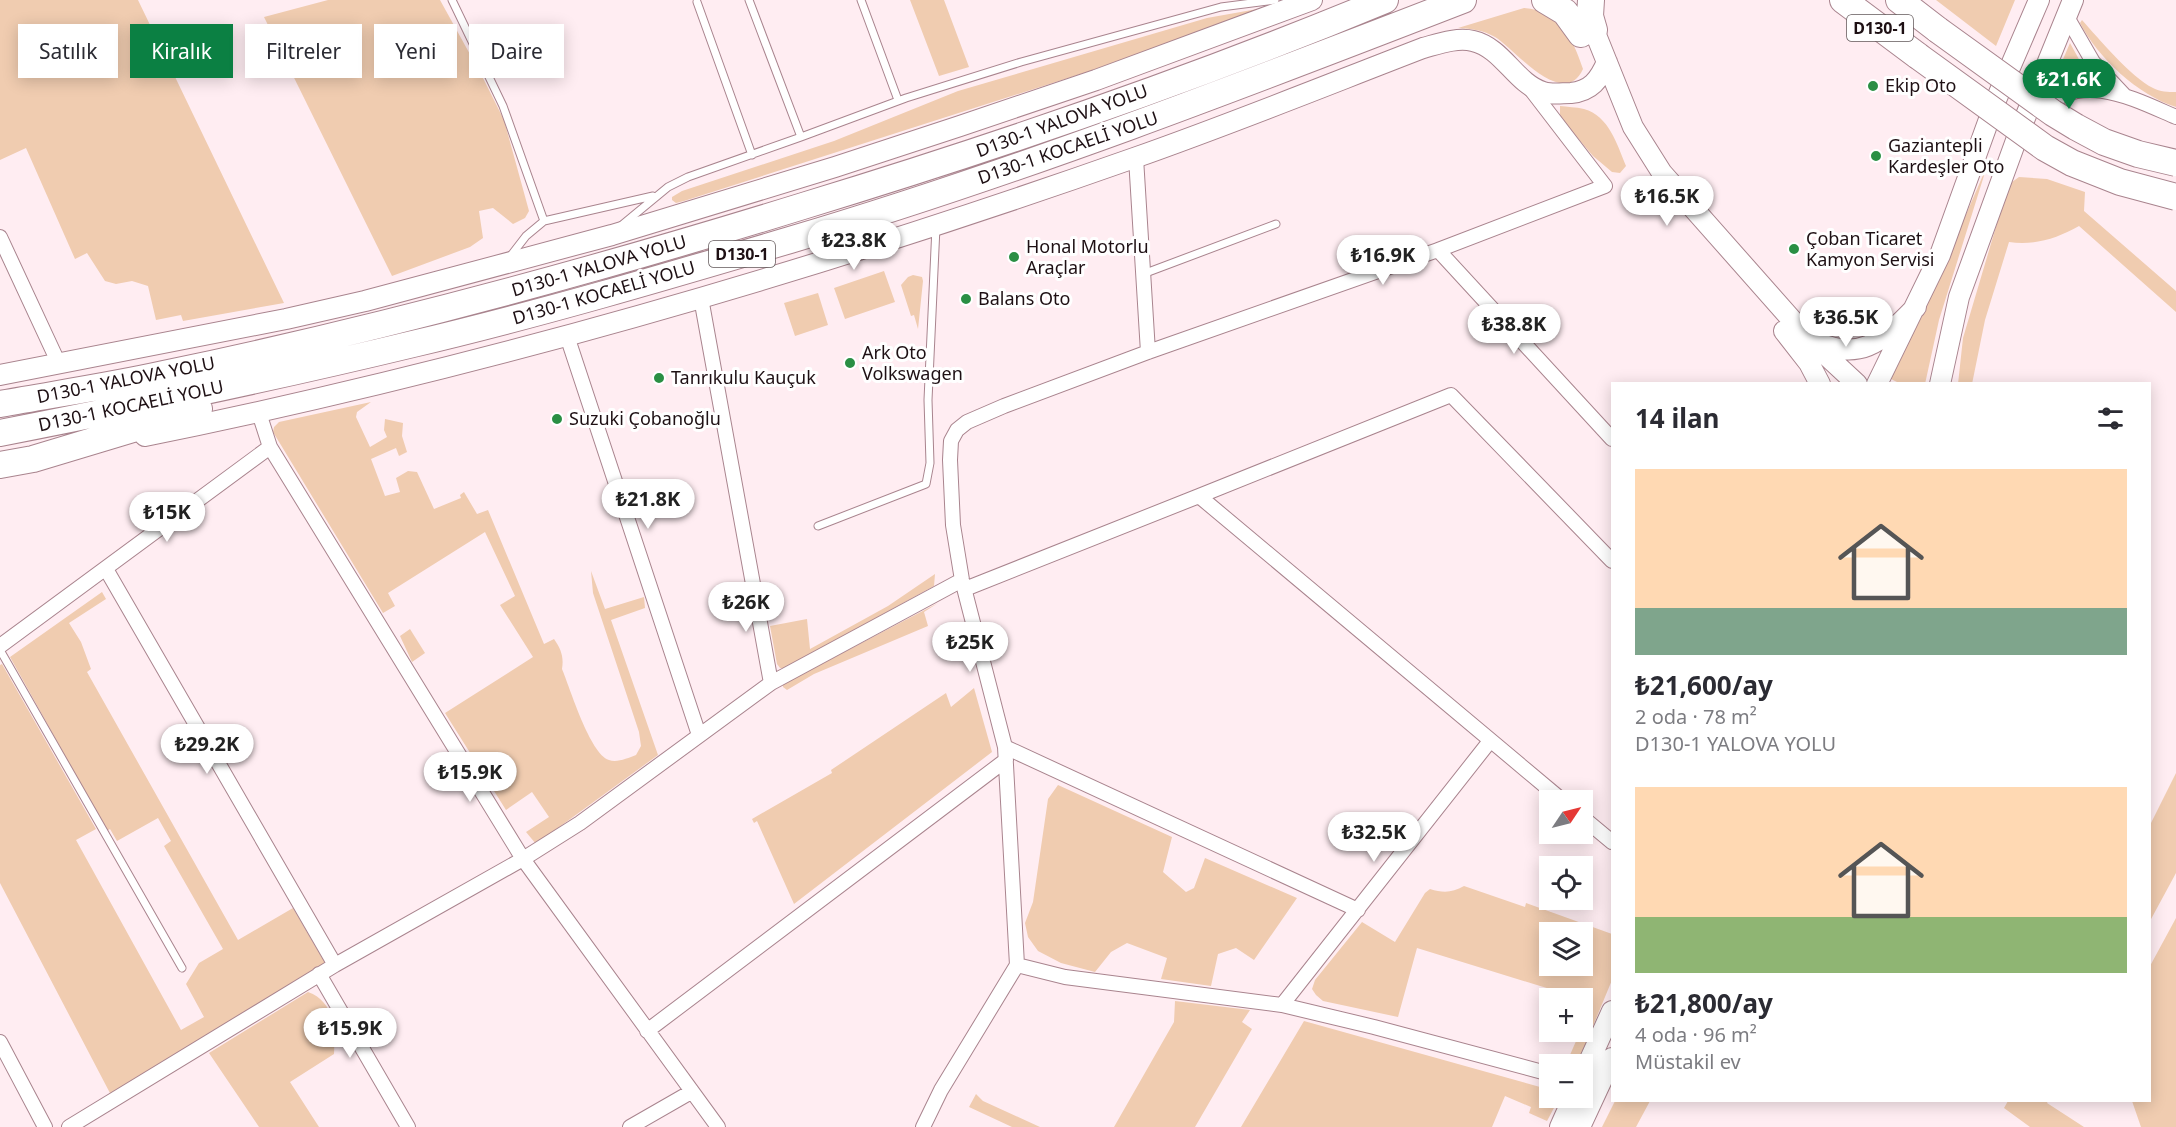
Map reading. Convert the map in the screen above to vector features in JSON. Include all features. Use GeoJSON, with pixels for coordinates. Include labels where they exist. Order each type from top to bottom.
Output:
{"type":"FeatureCollection","features":[{"type":"Feature","properties":{"kind":"highway","name":"D130-1 YALOVA YOLU"},"geometry":{"type":"LineString","coordinates":[[0,404],[163,375],[400,320],[666,248],[932,167],[1026,135],[1291,39],[1385,0]]}},
{"type":"Feature","properties":{"kind":"highway","name":"D130-1 KOCAELİ YOLU"},"geometry":{"type":"LineString","coordinates":[[0,433],[174,399],[413,344],[547,310],[782,242],[1006,170],[1172,112],[1463,0]]}},
{"type":"Feature","properties":{"kind":"highway"},"geometry":{"type":"LineString","coordinates":[[1545,0],[1565,12],[1587,32]]}},
{"type":"Feature","properties":{"kind":"highway"},"geometry":{"type":"LineString","coordinates":[[1587,32],[1591,0]]}},
{"type":"Feature","properties":{"kind":"highway","name":"D130-1"},"geometry":{"type":"LineString","coordinates":[[1843,0],[2045,148],[2072,163],[2120,182],[2176,197]]}},
{"type":"Feature","properties":{"kind":"highway","name":"D130-1"},"geometry":{"type":"LineString","coordinates":[[1899,0],[2076,128],[2112,145],[2176,163]]}},
{"type":"Feature","properties":{"kind":"highway"},"geometry":{"type":"LineString","coordinates":[[0,465],[33,459],[413,344]]}},
{"type":"Feature","properties":{"kind":"highway"},"geometry":{"type":"LineString","coordinates":[[0,396],[163,375]]}},
{"type":"Feature","properties":{"kind":"street"},"geometry":{"type":"LineString","coordinates":[[0,375],[320,311],[612,235],[835,167],[971,122],[1096,80],[1312,0]]}},
{"type":"Feature","properties":{"kind":"street"},"geometry":{"type":"LineString","coordinates":[[1912,0],[1938,30]]}},
{"type":"Feature","properties":{"kind":"street"},"geometry":{"type":"LineString","coordinates":[[1878,382],[1941,255],[1996,100],[2038,0]]}},
{"type":"Feature","properties":{"kind":"street"},"geometry":{"type":"LineString","coordinates":[[2070,9],[2092,62],[2125,96]]}},
{"type":"Feature","properties":{"kind":"street"},"geometry":{"type":"LineString","coordinates":[[1940,382],[1959,297],[2018,135],[2070,9]]}},
{"type":"Feature","properties":{"kind":"street"},"geometry":{"type":"LineString","coordinates":[[1587,32],[1633,127],[1662,173],[1808,338],[1855,382]]}},
{"type":"Feature","properties":{"kind":"street"},"geometry":{"type":"LineString","coordinates":[[33,459],[259,413],[567,336],[701,298],[936,225],[1136,158],[1423,48],[1455,40],[1472,40],[1487,46],[1498,54],[1520,76],[1605,186],[1438,250],[1148,352],[1004,406],[967,422],[957,430],[951,441],[953,525],[964,584],[1005,754],[1017,965],[941,1090],[923,1127]]}},
{"type":"Feature","properties":{"kind":"street"},"geometry":{"type":"LineString","coordinates":[[1520,76],[1543,92],[1556,94],[1581,92],[1589,88],[1604,70]]}},
{"type":"Feature","properties":{"kind":"street"},"geometry":{"type":"LineString","coordinates":[[1604,70],[1622,130],[1653,183],[1799,349],[1819,382]]}},
{"type":"Feature","properties":{"kind":"street"},"geometry":{"type":"LineString","coordinates":[[2018,135],[2051,100],[2073,91],[2092,89],[2125,96],[2176,117]]}},
{"type":"Feature","properties":{"kind":"street"},"geometry":{"type":"LineString","coordinates":[[1136,158],[1148,352]]}},
{"type":"Feature","properties":{"kind":"street"},"geometry":{"type":"LineString","coordinates":[[0,237],[59,364]]}},
{"type":"Feature","properties":{"kind":"street"},"geometry":{"type":"LineString","coordinates":[[1438,250],[1611,438]]}},
{"type":"Feature","properties":{"kind":"street"},"geometry":{"type":"LineString","coordinates":[[701,298],[771,683]]}},
{"type":"Feature","properties":{"kind":"street"},"geometry":{"type":"LineString","coordinates":[[1808,338],[1838,350],[1865,347],[1891,333],[1916,307]]}},
{"type":"Feature","properties":{"kind":"street"},"geometry":{"type":"LineString","coordinates":[[567,336],[699,735]]}},
{"type":"Feature","properties":{"kind":"street"},"geometry":{"type":"LineString","coordinates":[[69,1127],[319,974],[523,859],[580,823],[771,683],[964,584],[1199,496],[1450,395],[1611,560]]}},
{"type":"Feature","properties":{"kind":"street"},"geometry":{"type":"LineString","coordinates":[[259,413],[270,447],[523,859],[718,1127]]}},
{"type":"Feature","properties":{"kind":"street"},"geometry":{"type":"LineString","coordinates":[[0,648],[270,447]]}},
{"type":"Feature","properties":{"kind":"street"},"geometry":{"type":"LineString","coordinates":[[1199,496],[1550,790]]}},
{"type":"Feature","properties":{"kind":"street"},"geometry":{"type":"LineString","coordinates":[[106,569],[335,965]]}},
{"type":"Feature","properties":{"kind":"street"},"geometry":{"type":"LineString","coordinates":[[1282,1005],[1490,741]]}},
{"type":"Feature","properties":{"kind":"street"},"geometry":{"type":"LineString","coordinates":[[1005,754],[1358,910]]}},
{"type":"Feature","properties":{"kind":"street"},"geometry":{"type":"LineString","coordinates":[[647,1031],[1005,754]]}},
{"type":"Feature","properties":{"kind":"street"},"geometry":{"type":"LineString","coordinates":[[1593,826],[1611,841]]}},
{"type":"Feature","properties":{"kind":"street"},"geometry":{"type":"LineString","coordinates":[[1017,965],[1065,977],[1282,1005],[1539,1071]]}},
{"type":"Feature","properties":{"kind":"street"},"geometry":{"type":"LineString","coordinates":[[319,974],[408,1127]]}},
{"type":"Feature","properties":{"kind":"street"},"geometry":{"type":"LineString","coordinates":[[1592,1054],[1611,1013]]}},
{"type":"Feature","properties":{"kind":"street"},"geometry":{"type":"LineString","coordinates":[[0,1042],[45,1127]]}},
{"type":"Feature","properties":{"kind":"street"},"geometry":{"type":"LineString","coordinates":[[1580,1127],[1611,1060]]}},
{"type":"Feature","properties":{"kind":"street"},"geometry":{"type":"LineString","coordinates":[[630,1127],[691,1092]]}},
{"type":"Feature","properties":{"kind":"street"},"geometry":{"type":"LineString","coordinates":[[1560,1127],[1569,1108]]}},
{"type":"Feature","properties":{"kind":"lane"},"geometry":{"type":"LineString","coordinates":[[452,0],[503,106],[544,221]]}},
{"type":"Feature","properties":{"kind":"lane"},"geometry":{"type":"LineString","coordinates":[[749,0],[801,137]]}},
{"type":"Feature","properties":{"kind":"lane"},"geometry":{"type":"LineString","coordinates":[[861,0],[898,100]]}},
{"type":"Feature","properties":{"kind":"lane"},"geometry":{"type":"LineString","coordinates":[[612,235],[668,187],[688,177],[898,100],[1021,62],[1221,7],[1275,0]]}},
{"type":"Feature","properties":{"kind":"lane"},"geometry":{"type":"LineString","coordinates":[[696,2],[752,155]]}},
{"type":"Feature","properties":{"kind":"lane"},"geometry":{"type":"LineString","coordinates":[[503,265],[526,236],[544,221],[657,196]]}},
{"type":"Feature","properties":{"kind":"lane"},"geometry":{"type":"LineString","coordinates":[[1143,274],[1276,224]]}},
{"type":"Feature","properties":{"kind":"lane"},"geometry":{"type":"LineString","coordinates":[[818,526],[926,484],[930,463],[928,400],[936,225]]}},
{"type":"Feature","properties":{"kind":"lane"},"geometry":{"type":"LineString","coordinates":[[0,648],[182,968]]}},
{"type":"Feature","properties":{"kind":"shaded area"},"geometry":{"type":"Polygon","coordinates":[[[0,0],[138,0],[150,24],[130,24],[130,78],[176,78],[284,303],[183,321],[181,315],[156,320],[148,286],[132,281],[116,284],[105,281],[87,253],[75,259],[26,148],[0,160],[0,0]]]}},
{"type":"Feature","properties":{"kind":"shaded area"},"geometry":{"type":"Polygon","coordinates":[[[328,0],[440,0],[453,24],[374,24],[374,78],[457,78],[457,31],[469,52],[469,78],[483,78],[504,120],[529,211],[525,218],[513,224],[493,208],[479,211],[483,238],[470,247],[392,276],[294,78],[362,78],[362,24],[267,24],[264,17],[328,0]]]}},
{"type":"Feature","properties":{"kind":"shaded area"},"geometry":{"type":"Polygon","coordinates":[[[910,0],[944,0],[969,67],[939,76],[910,0]]]}},
{"type":"Feature","properties":{"kind":"shaded area"},"geometry":{"type":"Polygon","coordinates":[[[1936,0],[2015,0],[1996,46],[1936,0]]]}},
{"type":"Feature","properties":{"kind":"shaded area"},"geometry":{"type":"Polygon","coordinates":[[[1263,8],[1087,72],[684,201],[676,203],[672,200],[672,197],[682,191],[834,141],[958,91],[1207,18],[1263,8]]]}},
{"type":"Feature","properties":{"kind":"shaded area"},"geometry":{"type":"Polygon","coordinates":[[[1524,8],[1547,14],[1556,20],[1569,36],[1583,69],[1574,80],[1563,84],[1551,80],[1538,73],[1495,37],[1477,30],[1458,28],[1524,8]]]}},
{"type":"Feature","properties":{"kind":"shaded area"},"geometry":{"type":"Polygon","coordinates":[[[2082,20],[2144,83],[2158,90],[2176,92],[2176,107],[2148,94],[2120,74],[2097,49],[2080,23],[2082,20]]]}},
{"type":"Feature","properties":{"kind":"shaded area"},"geometry":{"type":"Polygon","coordinates":[[[2070,43],[2086,72],[2097,84],[2072,85],[2048,94],[2070,43]]]}},
{"type":"Feature","properties":{"kind":"shaded area"},"geometry":{"type":"Polygon","coordinates":[[[1560,106],[1584,109],[1606,124],[1626,166],[1620,173],[1612,172],[1593,156],[1564,122],[1560,115],[1560,106]]]}},
{"type":"Feature","properties":{"kind":"shaded area"},"geometry":{"type":"Polygon","coordinates":[[[1987,166],[1939,320],[1925,382],[1896,381],[1888,376],[1922,316],[1987,166]]]}},
{"type":"Feature","properties":{"kind":"shaded area"},"geometry":{"type":"Polygon","coordinates":[[[2019,177],[2047,179],[2085,192],[2084,211],[2176,291],[2176,312],[2079,226],[2046,240],[2028,243],[2009,242],[1985,320],[1972,382],[1958,382],[1963,338],[2006,193],[2012,182],[2019,177]]]}},
{"type":"Feature","properties":{"kind":"shaded area"},"geometry":{"type":"Polygon","coordinates":[[[884,271],[895,302],[845,319],[834,288],[884,271]]]}},
{"type":"Feature","properties":{"kind":"shaded area"},"geometry":{"type":"Polygon","coordinates":[[[913,275],[922,277],[923,281],[918,329],[914,315],[911,316],[901,285],[913,275]]]}},
{"type":"Feature","properties":{"kind":"shaded area"},"geometry":{"type":"Polygon","coordinates":[[[818,293],[828,325],[795,336],[784,303],[818,293]]]}},
{"type":"Feature","properties":{"kind":"shaded area"},"geometry":{"type":"Polygon","coordinates":[[[371,402],[357,412],[356,417],[370,447],[387,437],[384,430],[385,419],[403,423],[402,436],[407,452],[399,456],[396,448],[371,459],[385,496],[400,492],[396,478],[408,471],[417,472],[434,509],[461,498],[460,495],[464,492],[477,514],[488,510],[544,644],[554,639],[560,650],[563,661],[562,669],[588,734],[602,755],[612,761],[636,755],[641,746],[639,732],[593,593],[591,571],[605,609],[644,597],[645,608],[611,620],[658,755],[536,844],[526,832],[549,817],[532,792],[506,810],[445,713],[533,657],[500,605],[515,596],[485,532],[388,593],[395,606],[383,613],[273,432],[279,422],[371,402]]]}},
{"type":"Feature","properties":{"kind":"shaded area"},"geometry":{"type":"Polygon","coordinates":[[[935,574],[934,586],[785,668],[780,668],[777,664],[770,626],[807,619],[810,649],[888,606],[935,574]]]}},
{"type":"Feature","properties":{"kind":"shaded area"},"geometry":{"type":"Polygon","coordinates":[[[102,592],[106,599],[69,623],[81,642],[91,669],[87,672],[238,940],[293,908],[325,963],[111,1095],[0,883],[0,665],[2,664],[96,829],[76,840],[181,1030],[204,1017],[186,984],[199,963],[223,949],[164,846],[171,841],[158,818],[117,841],[110,829],[107,831],[10,657],[102,592]]]}},
{"type":"Feature","properties":{"kind":"shaded area"},"geometry":{"type":"Polygon","coordinates":[[[938,603],[924,612],[928,626],[814,674],[787,690],[783,687],[783,684],[938,603]]]}},
{"type":"Feature","properties":{"kind":"shaded area"},"geometry":{"type":"Polygon","coordinates":[[[410,629],[425,653],[412,662],[400,636],[410,629]]]}},
{"type":"Feature","properties":{"kind":"shaded area"},"geometry":{"type":"Polygon","coordinates":[[[974,688],[992,752],[794,904],[757,821],[754,823],[752,819],[832,773],[831,770],[946,693],[951,707],[974,688]]]}},
{"type":"Feature","properties":{"kind":"shaded area"},"geometry":{"type":"Polygon","coordinates":[[[2176,773],[2176,873],[2151,919],[2151,823],[2176,773]]]}},
{"type":"Feature","properties":{"kind":"shaded area"},"geometry":{"type":"Polygon","coordinates":[[[1058,785],[1172,837],[1163,872],[1186,892],[1194,888],[1205,858],[1297,898],[1254,960],[1236,948],[1218,954],[1211,986],[1161,979],[1167,958],[1127,943],[1111,952],[1095,972],[1061,963],[1038,951],[1028,937],[1025,923],[1033,902],[1048,799],[1058,785]]]}},
{"type":"Feature","properties":{"kind":"shaded area"},"geometry":{"type":"Polygon","coordinates":[[[1464,886],[1525,907],[1526,903],[1539,908],[1539,910],[1545,910],[1579,922],[1539,922],[1539,976],[1593,976],[1593,927],[1611,934],[1611,982],[1593,1026],[1593,988],[1547,988],[1417,948],[1398,1017],[1323,1001],[1316,995],[1312,989],[1315,980],[1362,922],[1395,942],[1425,893],[1430,889],[1447,892],[1464,886]]]}},
{"type":"Feature","properties":{"kind":"shaded area"},"geometry":{"type":"Polygon","coordinates":[[[2176,918],[2176,1127],[2141,1127],[2132,1102],[2151,1102],[2151,964],[2176,918]]]}},
{"type":"Feature","properties":{"kind":"shaded area"},"geometry":{"type":"Polygon","coordinates":[[[308,992],[324,1002],[332,1017],[334,1054],[290,1082],[319,1127],[259,1127],[209,1053],[308,992]]]}},
{"type":"Feature","properties":{"kind":"shaded area"},"geometry":{"type":"Polygon","coordinates":[[[1175,1001],[1250,1010],[1242,1022],[1252,1029],[1195,1127],[1114,1127],[1174,1022],[1175,1001]]]}},
{"type":"Feature","properties":{"kind":"shaded area"},"geometry":{"type":"Polygon","coordinates":[[[1304,1021],[1539,1087],[1539,1108],[1554,1108],[1547,1121],[1529,1113],[1531,1107],[1505,1096],[1492,1127],[1241,1127],[1304,1021]]]}},
{"type":"Feature","properties":{"kind":"shaded area"},"geometry":{"type":"Polygon","coordinates":[[[1576,1042],[1586,1042],[1581,1054],[1570,1054],[1576,1042]]]}},
{"type":"Feature","properties":{"kind":"shaded area"},"geometry":{"type":"Polygon","coordinates":[[[976,1094],[983,1101],[1040,1127],[1012,1127],[969,1107],[976,1094]]]}},
{"type":"Feature","properties":{"kind":"shaded area"},"geometry":{"type":"Polygon","coordinates":[[[1614,1102],[1649,1102],[1636,1127],[1602,1127],[1614,1102]]]}},
{"type":"Feature","properties":{"kind":"shaded area"},"geometry":{"type":"Polygon","coordinates":[[[2007,1102],[2048,1102],[2084,1127],[2030,1127],[2004,1108],[2007,1102]]]}},
{"type":"Feature","properties":{"kind":"place","name":"Ekip Oto"},"geometry":{"type":"Point","coordinates":[1873,86]}},
{"type":"Feature","properties":{"kind":"place","name":"Gaziantepli Kardeşler Oto"},"geometry":{"type":"Point","coordinates":[1876,156]}},
{"type":"Feature","properties":{"kind":"place","name":"Çoban Ticaret Kamyon Servisi"},"geometry":{"type":"Point","coordinates":[1794,249]}},
{"type":"Feature","properties":{"kind":"place","name":"Honal Motorlu Araçlar"},"geometry":{"type":"Point","coordinates":[1014,257]}},
{"type":"Feature","properties":{"kind":"place","name":"Balans Oto"},"geometry":{"type":"Point","coordinates":[966,299]}},
{"type":"Feature","properties":{"kind":"place","name":"Ark Oto Volkswagen"},"geometry":{"type":"Point","coordinates":[850,363]}},
{"type":"Feature","properties":{"kind":"place","name":"Tanrıkulu Kauçuk"},"geometry":{"type":"Point","coordinates":[659,378]}},
{"type":"Feature","properties":{"kind":"place","name":"Suzuki Çobanoğlu"},"geometry":{"type":"Point","coordinates":[557,419]}}]}
